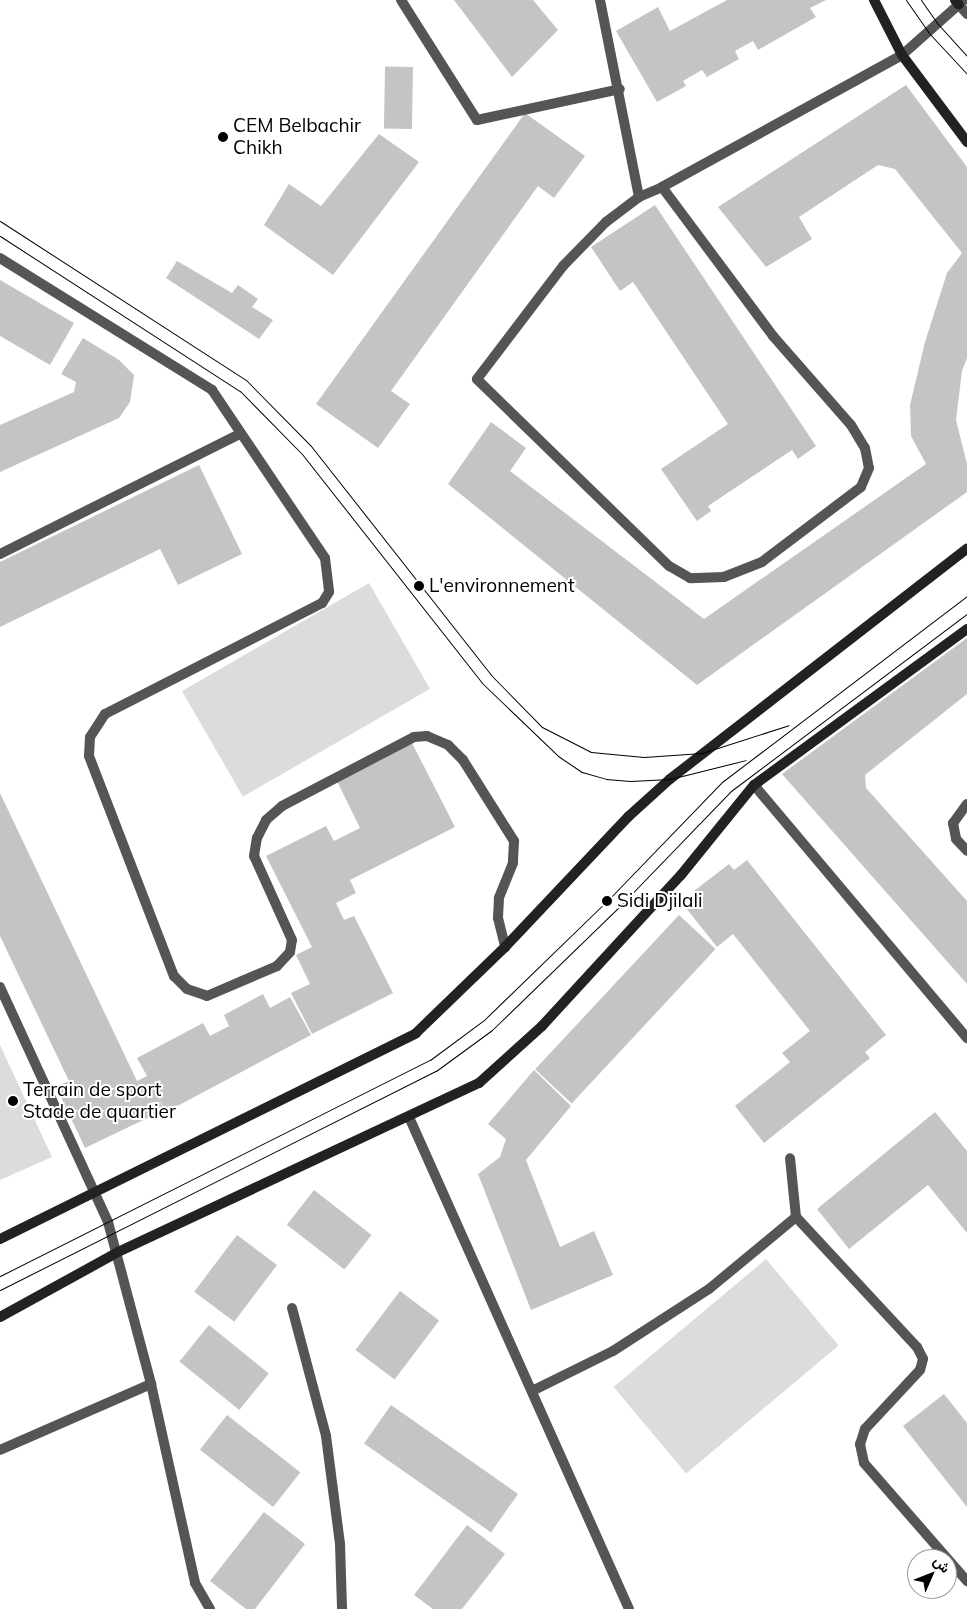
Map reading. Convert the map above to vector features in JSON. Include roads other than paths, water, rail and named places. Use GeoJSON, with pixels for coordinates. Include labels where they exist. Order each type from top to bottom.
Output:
{"type":"FeatureCollection","features":[{"type":"Feature","properties":{"kind":"main road"},"geometry":{"type":"LineString","coordinates":[[874,0],[902,55],[967,142]]}},
{"type":"Feature","properties":{"kind":"main road"},"geometry":{"type":"LineString","coordinates":[[0,1239],[416,1033],[505,947],[630,816],[670,779],[967,549]]}},
{"type":"Feature","properties":{"kind":"main road"},"geometry":{"type":"LineString","coordinates":[[0,1317],[118,1252],[479,1083],[542,1026],[681,875],[754,785],[967,629]]}},
{"type":"Feature","properties":{"kind":"street"},"geometry":{"type":"LineString","coordinates":[[401,0],[477,120],[620,89]]}},
{"type":"Feature","properties":{"kind":"street"},"geometry":{"type":"LineString","coordinates":[[600,0],[620,89],[639,197]]}},
{"type":"Feature","properties":{"kind":"street"},"geometry":{"type":"LineString","coordinates":[[662,187],[773,336],[851,425],[865,448],[869,468],[860,487],[762,562],[724,577],[690,578],[670,566],[477,379],[563,266],[606,222],[639,197],[662,187],[902,55],[959,2],[967,14]]}},
{"type":"Feature","properties":{"kind":"street"},"geometry":{"type":"LineString","coordinates":[[0,258],[212,390],[240,434],[326,558],[329,592],[322,603],[105,714],[90,737],[88,756],[174,976],[187,989],[207,996],[277,966],[290,952],[292,940],[254,856],[257,838],[266,820],[282,806],[414,737],[427,736],[448,745],[464,760],[514,841],[513,863],[498,908],[505,947]]}},
{"type":"Feature","properties":{"kind":"street"},"geometry":{"type":"LineString","coordinates":[[0,554],[240,434]]}},
{"type":"Feature","properties":{"kind":"street"},"geometry":{"type":"LineString","coordinates":[[754,785],[967,1038]]}},
{"type":"Feature","properties":{"kind":"street"},"geometry":{"type":"LineString","coordinates":[[967,804],[953,823],[956,839],[967,851]]}},
{"type":"Feature","properties":{"kind":"street"},"geometry":{"type":"LineString","coordinates":[[0,988],[95,1192],[118,1252],[151,1384],[195,1583],[210,1609]]}},
{"type":"Feature","properties":{"kind":"street"},"geometry":{"type":"LineString","coordinates":[[409,1117],[629,1609]]}},
{"type":"Feature","properties":{"kind":"street"},"geometry":{"type":"LineString","coordinates":[[790,1158],[796,1217],[917,1347],[923,1359],[920,1370],[865,1429],[860,1444],[864,1463],[967,1581]]}},
{"type":"Feature","properties":{"kind":"street"},"geometry":{"type":"LineString","coordinates":[[532,1391],[613,1351],[709,1289],[796,1217]]}},
{"type":"Feature","properties":{"kind":"street"},"geometry":{"type":"LineString","coordinates":[[292,1308],[326,1436],[340,1544],[342,1609]]}},
{"type":"Feature","properties":{"kind":"street"},"geometry":{"type":"LineString","coordinates":[[0,1450],[151,1384]]}},
{"type":"Feature","properties":{"kind":"tram line"},"geometry":{"type":"LineString","coordinates":[[906,0],[928,32],[967,74]]}},
{"type":"Feature","properties":{"kind":"tram line"},"geometry":{"type":"LineString","coordinates":[[921,0],[937,23],[967,56]]}},
{"type":"Feature","properties":{"kind":"tram line"},"geometry":{"type":"LineString","coordinates":[[0,221],[247,381],[311,446],[491,675],[542,727],[591,752],[644,757],[702,753],[789,725]]}},
{"type":"Feature","properties":{"kind":"tram line"},"geometry":{"type":"LineString","coordinates":[[0,236],[240,391],[302,454],[482,683],[558,756],[582,772],[606,779],[630,781],[670,779],[746,760]]}},
{"type":"Feature","properties":{"kind":"tram line"},"geometry":{"type":"LineString","coordinates":[[0,1276],[430,1060],[484,1020],[607,901],[722,782],[967,596]]}},
{"type":"Feature","properties":{"kind":"tram line"},"geometry":{"type":"LineString","coordinates":[[0,1290],[436,1071],[492,1030],[616,910],[731,791],[967,614]]}},
{"type":"Feature","properties":{"kind":"place","name":"CEM Belbachir Chikh"},"geometry":{"type":"Point","coordinates":[223,137]}},
{"type":"Feature","properties":{"kind":"place","name":"L'environnement"},"geometry":{"type":"Point","coordinates":[419,586]}},
{"type":"Feature","properties":{"kind":"place","name":"Sidi Djilali"},"geometry":{"type":"Point","coordinates":[607,901]}},
{"type":"Feature","properties":{"kind":"place","name":"Terrain de sport Stade de quartier"},"geometry":{"type":"Point","coordinates":[13,1101]}}]}
